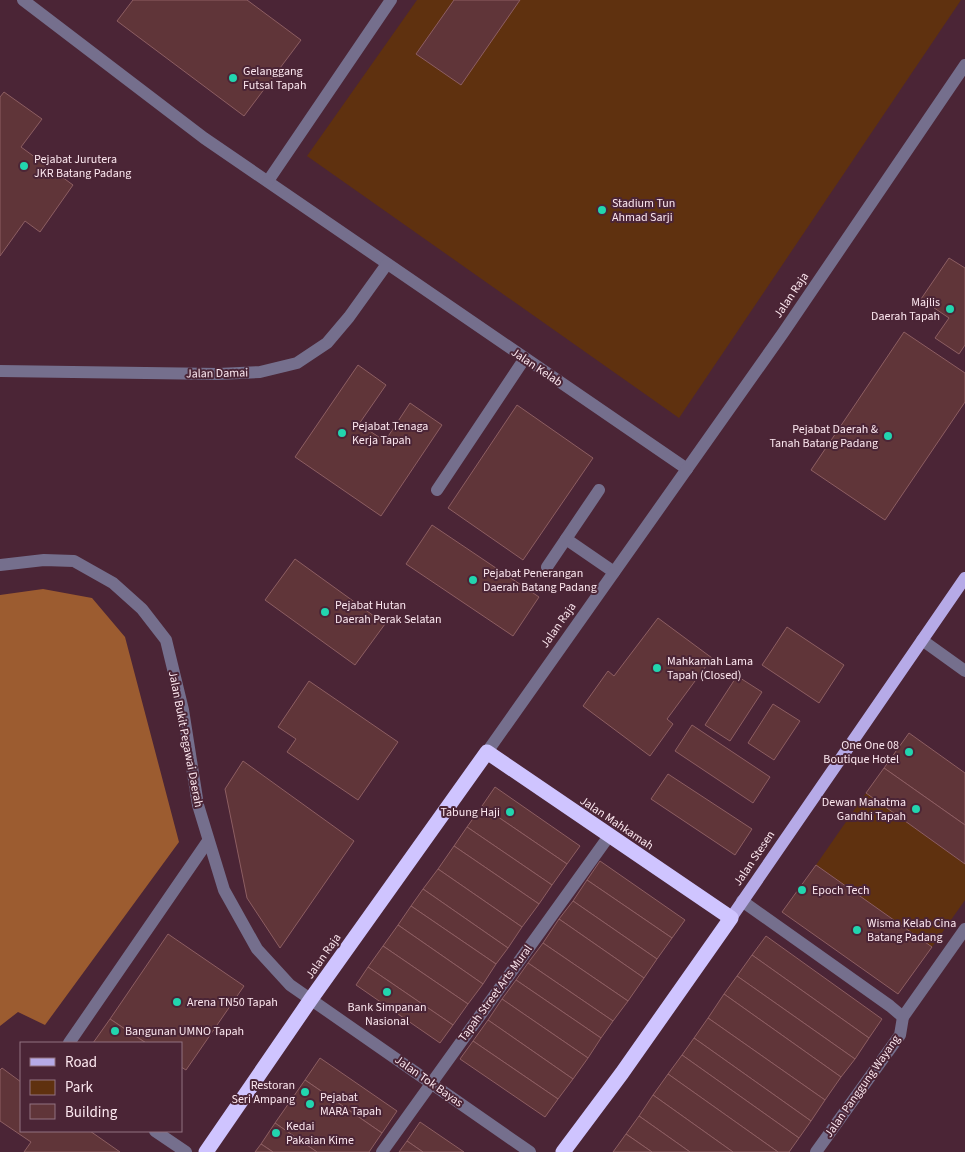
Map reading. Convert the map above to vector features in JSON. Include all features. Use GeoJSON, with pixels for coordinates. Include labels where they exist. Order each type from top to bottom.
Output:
{"type":"FeatureCollection","features":[{"type":"Feature","properties":{"kind":"highway","name":"Jalan Mahkamah"},"geometry":{"type":"LineString","coordinates":[[487,752],[731,918]]}},
{"type":"Feature","properties":{"kind":"highway","name":"Jalan Raja"},"geometry":{"type":"LineString","coordinates":[[206,1152],[487,752]]}},
{"type":"Feature","properties":{"kind":"highway","name":"Jalan Stesen"},"geometry":{"type":"LineString","coordinates":[[563,1152],[731,918]]}},
{"type":"Feature","properties":{"kind":"main road","name":"Jalan Stesen"},"geometry":{"type":"LineString","coordinates":[[731,918],[965,578]]}},
{"type":"Feature","properties":{"kind":"street","name":"Jalan Kelab"},"geometry":{"type":"LineString","coordinates":[[23,0],[204,138],[687,469]]}},
{"type":"Feature","properties":{"kind":"street"},"geometry":{"type":"LineString","coordinates":[[268,181],[391,0]]}},
{"type":"Feature","properties":{"kind":"street","name":"Jalan Raja"},"geometry":{"type":"LineString","coordinates":[[487,752],[783,333],[965,65]]}},
{"type":"Feature","properties":{"kind":"street","name":"Jalan Damai"},"geometry":{"type":"LineString","coordinates":[[0,371],[218,374],[260,372],[297,364],[327,343],[349,317],[387,264]]}},
{"type":"Feature","properties":{"kind":"street"},"geometry":{"type":"LineString","coordinates":[[437,490],[525,358]]}},
{"type":"Feature","properties":{"kind":"street"},"geometry":{"type":"LineString","coordinates":[[547,567],[599,490]]}},
{"type":"Feature","properties":{"kind":"street"},"geometry":{"type":"LineString","coordinates":[[566,539],[614,572]]}},
{"type":"Feature","properties":{"kind":"street","name":"Jalan Bukit Pegawai Daerah"},"geometry":{"type":"LineString","coordinates":[[0,565],[44,560],[74,561],[113,583],[142,610],[166,640],[183,710],[198,805],[224,890],[257,949],[290,985],[312,999]]}},
{"type":"Feature","properties":{"kind":"street"},"geometry":{"type":"LineString","coordinates":[[922,640],[965,671]]}},
{"type":"Feature","properties":{"kind":"street","name":"Tapah Street Arts Mural"},"geometry":{"type":"LineString","coordinates":[[382,1152],[609,836]]}},
{"type":"Feature","properties":{"kind":"street"},"geometry":{"type":"LineString","coordinates":[[70,1042],[208,841]]}},
{"type":"Feature","properties":{"kind":"street"},"geometry":{"type":"LineString","coordinates":[[742,901],[890,1006],[904,1018]]}},
{"type":"Feature","properties":{"kind":"street","name":"Jalan Panggung Wayang"},"geometry":{"type":"LineString","coordinates":[[816,1152],[900,1035],[904,1018],[965,929]]}},
{"type":"Feature","properties":{"kind":"street","name":"Jalan Tok Bayas"},"geometry":{"type":"LineString","coordinates":[[312,999],[530,1152]]}},
{"type":"Feature","properties":{"kind":"street"},"geometry":{"type":"LineString","coordinates":[[156,1132],[186,1152]]}},
{"type":"Feature","properties":{"kind":"green space","name":"Stadium Tun Ahmad Sarji"},"geometry":{"type":"Polygon","coordinates":[[[417,0],[961,0],[679,418],[307,156],[417,0]]]}},
{"type":"Feature","properties":{"kind":"green space"},"geometry":{"type":"Polygon","coordinates":[[[866,793],[965,864],[965,900],[932,947],[816,865],[866,793]]]}},
{"type":"Feature","properties":{"kind":"shaded area"},"geometry":{"type":"Polygon","coordinates":[[[43,589],[92,598],[125,637],[179,842],[45,1025],[18,1012],[0,1026],[0,595],[43,589]]]}},
{"type":"Feature","properties":{"kind":"building","name":"Gelanggang Futsal Tapah"},"geometry":{"type":"Polygon","coordinates":[[[133,0],[247,0],[301,40],[244,116],[117,21],[133,0]]]}},
{"type":"Feature","properties":{"kind":"building"},"geometry":{"type":"Polygon","coordinates":[[[454,0],[520,0],[461,85],[416,54],[454,0]]]}},
{"type":"Feature","properties":{"kind":"building","name":"Pejabat Jurutera JKR Batang Padang"},"geometry":{"type":"Polygon","coordinates":[[[4,92],[42,119],[21,147],[73,185],[40,232],[25,221],[0,256],[0,97],[4,92]]]}},
{"type":"Feature","properties":{"kind":"building","name":"Majlis Daerah Tapah"},"geometry":{"type":"Polygon","coordinates":[[[949,258],[965,268],[965,345],[959,354],[935,338],[949,318],[921,299],[949,258]]]}},
{"type":"Feature","properties":{"kind":"building","name":"Pejabat Daerah & Tanah Batang Padang"},"geometry":{"type":"Polygon","coordinates":[[[904,332],[965,373],[965,402],[885,520],[811,470],[904,332]]]}},
{"type":"Feature","properties":{"kind":"building","name":"Pejabat Tenaga Kerja Tapah"},"geometry":{"type":"Polygon","coordinates":[[[358,365],[386,385],[359,424],[385,441],[410,403],[442,425],[381,516],[295,457],[358,365]]]}},
{"type":"Feature","properties":{"kind":"building"},"geometry":{"type":"Polygon","coordinates":[[[517,405],[593,458],[523,560],[448,508],[517,405]]]}},
{"type":"Feature","properties":{"kind":"building","name":"Pejabat Penerangan Daerah Batang Padang"},"geometry":{"type":"Polygon","coordinates":[[[432,525],[539,597],[513,636],[406,564],[432,525]]]}},
{"type":"Feature","properties":{"kind":"building","name":"Pejabat Hutan Daerah Perak Selatan"},"geometry":{"type":"Polygon","coordinates":[[[295,559],[385,624],[355,665],[265,600],[295,559]]]}},
{"type":"Feature","properties":{"kind":"building"},"geometry":{"type":"Polygon","coordinates":[[[658,618],[712,658],[667,719],[673,724],[650,756],[583,706],[608,671],[614,676],[658,618]]]}},
{"type":"Feature","properties":{"kind":"building"},"geometry":{"type":"Polygon","coordinates":[[[787,627],[844,665],[819,703],[762,665],[787,627]]]}},
{"type":"Feature","properties":{"kind":"building"},"geometry":{"type":"Polygon","coordinates":[[[737,676],[762,692],[730,741],[705,725],[737,676]]]}},
{"type":"Feature","properties":{"kind":"building"},"geometry":{"type":"Polygon","coordinates":[[[309,681],[398,742],[358,800],[287,752],[296,739],[278,727],[309,681]]]}},
{"type":"Feature","properties":{"kind":"building"},"geometry":{"type":"Polygon","coordinates":[[[773,704],[800,721],[774,760],[748,743],[773,704]]]}},
{"type":"Feature","properties":{"kind":"building"},"geometry":{"type":"Polygon","coordinates":[[[692,725],[770,777],[753,803],[675,751],[692,725]]]}},
{"type":"Feature","properties":{"kind":"building"},"geometry":{"type":"Polygon","coordinates":[[[909,733],[965,773],[965,825],[884,768],[909,733]]]}},
{"type":"Feature","properties":{"kind":"building"},"geometry":{"type":"Polygon","coordinates":[[[243,761],[354,841],[280,948],[247,898],[225,789],[243,761]]]}},
{"type":"Feature","properties":{"kind":"building","name":"Dewan Mahatma Gandhi Tapah"},"geometry":{"type":"Polygon","coordinates":[[[884,768],[965,825],[965,864],[866,793],[884,768]]]}},
{"type":"Feature","properties":{"kind":"building"},"geometry":{"type":"Polygon","coordinates":[[[668,774],[752,829],[735,855],[651,799],[668,774]]]}},
{"type":"Feature","properties":{"kind":"building"},"geometry":{"type":"Polygon","coordinates":[[[495,787],[580,846],[567,864],[482,806],[495,787]]]}},
{"type":"Feature","properties":{"kind":"building"},"geometry":{"type":"Polygon","coordinates":[[[482,806],[567,864],[552,885],[467,827],[482,806]]]}},
{"type":"Feature","properties":{"kind":"building"},"geometry":{"type":"Polygon","coordinates":[[[467,827],[552,885],[539,904],[454,846],[467,827]]]}},
{"type":"Feature","properties":{"kind":"building"},"geometry":{"type":"Polygon","coordinates":[[[454,846],[539,904],[522,927],[438,869],[454,846]]]}},
{"type":"Feature","properties":{"kind":"building"},"geometry":{"type":"Polygon","coordinates":[[[600,861],[685,920],[672,938],[587,880],[600,861]]]}},
{"type":"Feature","properties":{"kind":"building","name":"Wisma Kelab Cina Batang Padang"},"geometry":{"type":"Polygon","coordinates":[[[816,865],[932,947],[898,994],[782,912],[816,865]]]}},
{"type":"Feature","properties":{"kind":"building"},"geometry":{"type":"Polygon","coordinates":[[[438,869],[522,927],[508,948],[423,889],[438,869]]]}},
{"type":"Feature","properties":{"kind":"building"},"geometry":{"type":"Polygon","coordinates":[[[587,880],[672,938],[657,959],[573,901],[587,880]]]}},
{"type":"Feature","properties":{"kind":"building"},"geometry":{"type":"Polygon","coordinates":[[[423,889],[508,948],[496,964],[411,906],[423,889]]]}},
{"type":"Feature","properties":{"kind":"building"},"geometry":{"type":"Polygon","coordinates":[[[573,901],[657,959],[644,978],[559,919],[573,901]]]}},
{"type":"Feature","properties":{"kind":"building"},"geometry":{"type":"Polygon","coordinates":[[[411,906],[496,964],[483,984],[398,925],[411,906]]]}},
{"type":"Feature","properties":{"kind":"building"},"geometry":{"type":"Polygon","coordinates":[[[559,919],[644,978],[628,1001],[543,943],[559,919]]]}},
{"type":"Feature","properties":{"kind":"building"},"geometry":{"type":"Polygon","coordinates":[[[398,925],[483,984],[468,1004],[383,946],[398,925]]]}},
{"type":"Feature","properties":{"kind":"building","name":"Arena TN50 Tapah"},"geometry":{"type":"Polygon","coordinates":[[[168,934],[244,986],[186,1070],[182,1068],[182,1042],[144,1042],[110,1019],[168,934]]]}},
{"type":"Feature","properties":{"kind":"building"},"geometry":{"type":"Polygon","coordinates":[[[766,936],[882,1019],[869,1038],[752,955],[766,936]]]}},
{"type":"Feature","properties":{"kind":"building"},"geometry":{"type":"Polygon","coordinates":[[[543,943],[628,1001],[613,1021],[528,963],[543,943]]]}},
{"type":"Feature","properties":{"kind":"building"},"geometry":{"type":"Polygon","coordinates":[[[383,946],[468,1004],[453,1025],[368,967],[383,946]]]}},
{"type":"Feature","properties":{"kind":"building"},"geometry":{"type":"Polygon","coordinates":[[[752,955],[869,1038],[855,1059],[737,976],[752,955]]]}},
{"type":"Feature","properties":{"kind":"building"},"geometry":{"type":"Polygon","coordinates":[[[528,963],[613,1021],[601,1038],[516,980],[528,963]]]}},
{"type":"Feature","properties":{"kind":"building"},"geometry":{"type":"Polygon","coordinates":[[[368,967],[453,1025],[440,1043],[356,985],[368,967]]]}},
{"type":"Feature","properties":{"kind":"building"},"geometry":{"type":"Polygon","coordinates":[[[737,976],[855,1059],[841,1077],[724,994],[737,976]]]}},
{"type":"Feature","properties":{"kind":"building"},"geometry":{"type":"Polygon","coordinates":[[[516,980],[601,1038],[588,1058],[502,999],[516,980]]]}},
{"type":"Feature","properties":{"kind":"building"},"geometry":{"type":"Polygon","coordinates":[[[724,994],[841,1077],[825,1100],[708,1018],[724,994]]]}},
{"type":"Feature","properties":{"kind":"building"},"geometry":{"type":"Polygon","coordinates":[[[502,999],[588,1058],[573,1079],[488,1020],[502,999]]]}},
{"type":"Feature","properties":{"kind":"building"},"geometry":{"type":"Polygon","coordinates":[[[708,1018],[825,1100],[811,1121],[694,1038],[708,1018]]]}},
{"type":"Feature","properties":{"kind":"building","name":"Bangunan UMNO Tapah"},"geometry":{"type":"Polygon","coordinates":[[[110,1019],[144,1042],[94,1042],[110,1019]]]}},
{"type":"Feature","properties":{"kind":"building"},"geometry":{"type":"Polygon","coordinates":[[[488,1020],[573,1079],[558,1099],[473,1041],[488,1020]]]}},
{"type":"Feature","properties":{"kind":"building"},"geometry":{"type":"Polygon","coordinates":[[[694,1038],[811,1121],[799,1138],[682,1055],[694,1038]]]}},
{"type":"Feature","properties":{"kind":"building"},"geometry":{"type":"Polygon","coordinates":[[[473,1041],[558,1099],[545,1117],[460,1059],[473,1041]]]}},
{"type":"Feature","properties":{"kind":"building"},"geometry":{"type":"Polygon","coordinates":[[[682,1055],[799,1138],[789,1152],[778,1152],[668,1074],[682,1055]]]}},
{"type":"Feature","properties":{"kind":"building"},"geometry":{"type":"Polygon","coordinates":[[[320,1058],[397,1111],[382,1133],[305,1080],[320,1058]]]}},
{"type":"Feature","properties":{"kind":"building"},"geometry":{"type":"Polygon","coordinates":[[[2,1068],[20,1081],[20,1132],[91,1132],[120,1152],[24,1152],[31,1142],[0,1121],[0,1070],[2,1068]]]}},
{"type":"Feature","properties":{"kind":"building"},"geometry":{"type":"Polygon","coordinates":[[[668,1074],[778,1152],[733,1152],[653,1095],[668,1074]]]}},
{"type":"Feature","properties":{"kind":"building"},"geometry":{"type":"Polygon","coordinates":[[[305,1080],[382,1133],[369,1152],[317,1152],[275,1123],[305,1080]]]}},
{"type":"Feature","properties":{"kind":"building"},"geometry":{"type":"Polygon","coordinates":[[[653,1095],[733,1152],[690,1152],[639,1116],[653,1095]]]}},
{"type":"Feature","properties":{"kind":"building"},"geometry":{"type":"Polygon","coordinates":[[[639,1116],[690,1152],[652,1152],[626,1134],[639,1116]]]}},
{"type":"Feature","properties":{"kind":"building"},"geometry":{"type":"Polygon","coordinates":[[[420,1122],[464,1152],[423,1152],[407,1141],[420,1122]]]}},
{"type":"Feature","properties":{"kind":"building"},"geometry":{"type":"Polygon","coordinates":[[[275,1123],[317,1152],[273,1152],[261,1144],[275,1123]]]}},
{"type":"Feature","properties":{"kind":"building"},"geometry":{"type":"Polygon","coordinates":[[[626,1134],[652,1152],[613,1152],[626,1134]]]}},
{"type":"Feature","properties":{"kind":"building"},"geometry":{"type":"Polygon","coordinates":[[[407,1141],[423,1152],[399,1152],[407,1141]]]}},
{"type":"Feature","properties":{"kind":"building"},"geometry":{"type":"Polygon","coordinates":[[[261,1144],[273,1152],[255,1152],[261,1144]]]}},
{"type":"Feature","properties":{"kind":"place","name":"Gelanggang Futsal Tapah"},"geometry":{"type":"Point","coordinates":[233,78]}},
{"type":"Feature","properties":{"kind":"place","name":"Pejabat Jurutera JKR Batang Padang"},"geometry":{"type":"Point","coordinates":[24,166]}},
{"type":"Feature","properties":{"kind":"place","name":"Stadium Tun Ahmad Sarji"},"geometry":{"type":"Point","coordinates":[602,210]}},
{"type":"Feature","properties":{"kind":"place","name":"Majlis Daerah Tapah"},"geometry":{"type":"Point","coordinates":[950,309]}},
{"type":"Feature","properties":{"kind":"place","name":"Pejabat Tenaga Kerja Tapah"},"geometry":{"type":"Point","coordinates":[342,433]}},
{"type":"Feature","properties":{"kind":"place","name":"Pejabat Daerah & Tanah Batang Padang"},"geometry":{"type":"Point","coordinates":[888,436]}},
{"type":"Feature","properties":{"kind":"place","name":"Pejabat Penerangan Daerah Batang Padang"},"geometry":{"type":"Point","coordinates":[473,580]}},
{"type":"Feature","properties":{"kind":"place","name":"Pejabat Hutan Daerah Perak Selatan"},"geometry":{"type":"Point","coordinates":[325,612]}},
{"type":"Feature","properties":{"kind":"place","name":"Mahkamah Lama Tapah (Closed)"},"geometry":{"type":"Point","coordinates":[657,668]}},
{"type":"Feature","properties":{"kind":"place","name":"One One 08 Boutique Hotel"},"geometry":{"type":"Point","coordinates":[909,752]}},
{"type":"Feature","properties":{"kind":"place","name":"Dewan Mahatma Gandhi Tapah"},"geometry":{"type":"Point","coordinates":[916,809]}},
{"type":"Feature","properties":{"kind":"place","name":"Tabung Haji"},"geometry":{"type":"Point","coordinates":[510,812]}},
{"type":"Feature","properties":{"kind":"place","name":"Epoch Tech"},"geometry":{"type":"Point","coordinates":[802,890]}},
{"type":"Feature","properties":{"kind":"place","name":"Wisma Kelab Cina Batang Padang"},"geometry":{"type":"Point","coordinates":[857,930]}},
{"type":"Feature","properties":{"kind":"place","name":"Bank Simpanan Nasional"},"geometry":{"type":"Point","coordinates":[387,992]}},
{"type":"Feature","properties":{"kind":"place","name":"Arena TN50 Tapah"},"geometry":{"type":"Point","coordinates":[177,1002]}},
{"type":"Feature","properties":{"kind":"place","name":"Bangunan UMNO Tapah"},"geometry":{"type":"Point","coordinates":[115,1031]}},
{"type":"Feature","properties":{"kind":"place","name":"Restoran Seri Ampang"},"geometry":{"type":"Point","coordinates":[305,1092]}},
{"type":"Feature","properties":{"kind":"place","name":"Pejabat MARA Tapah"},"geometry":{"type":"Point","coordinates":[310,1104]}},
{"type":"Feature","properties":{"kind":"place","name":"Kedai Pakaian Kime"},"geometry":{"type":"Point","coordinates":[276,1133]}}]}
